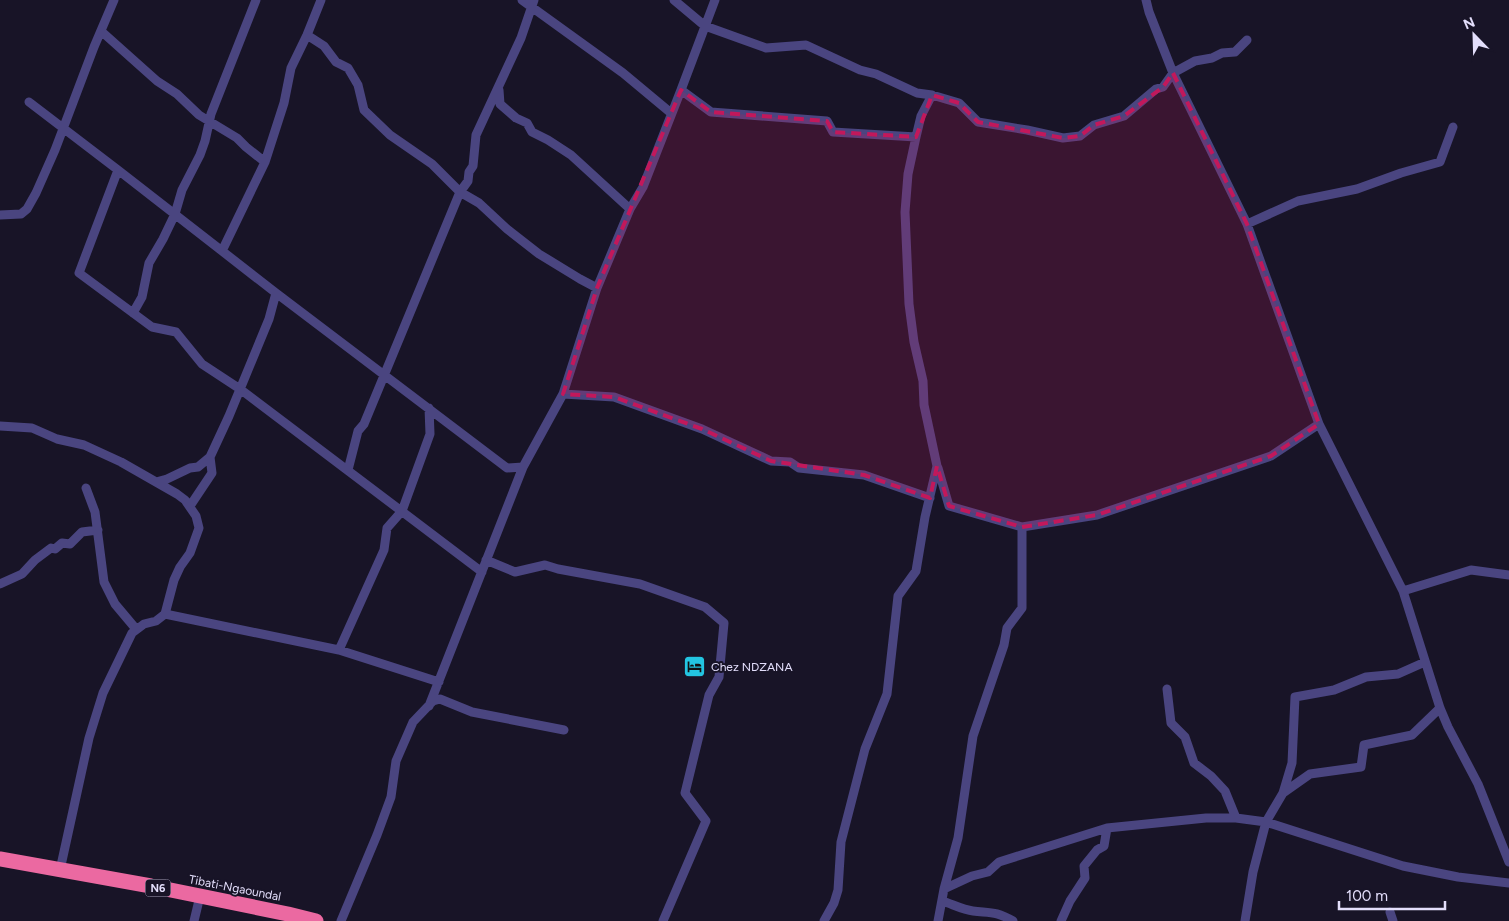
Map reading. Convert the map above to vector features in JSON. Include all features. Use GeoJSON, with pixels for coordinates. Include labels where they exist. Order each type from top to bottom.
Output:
{"type":"FeatureCollection","features":[{"type":"Feature","properties":{"kind":"highway","name":"Tibati-Ngaoundal"},"geometry":{"type":"LineString","coordinates":[[0,859],[200,896],[271,916],[316,921]]}},
{"type":"Feature","properties":{"kind":"street"},"geometry":{"type":"LineString","coordinates":[[0,215],[21,214],[27,210],[55,150],[114,0]]}},
{"type":"Feature","properties":{"kind":"street"},"geometry":{"type":"LineString","coordinates":[[133,313],[142,296],[148,264],[175,214],[182,190],[206,141],[210,121],[228,68],[256,0]]}},
{"type":"Feature","properties":{"kind":"street"},"geometry":{"type":"LineString","coordinates":[[222,251],[265,162],[284,103],[291,68],[321,0]]}},
{"type":"Feature","properties":{"kind":"street"},"geometry":{"type":"LineString","coordinates":[[522,0],[533,4],[623,73],[671,113]]}},
{"type":"Feature","properties":{"kind":"street"},"geometry":{"type":"LineString","coordinates":[[674,0],[705,26],[766,48],[806,45],[860,70],[876,74],[917,93],[932,95],[959,103],[978,122],[1062,138],[1080,136],[1094,125],[1124,116],[1156,89],[1163,86],[1173,74],[1195,61],[1212,58],[1222,53],[1235,52],[1247,40]]}},
{"type":"Feature","properties":{"kind":"street"},"geometry":{"type":"LineString","coordinates":[[429,706],[523,467],[563,394],[597,288],[630,208],[643,186],[715,0]]}},
{"type":"Feature","properties":{"kind":"street"},"geometry":{"type":"LineString","coordinates":[[1146,0],[1173,74],[1247,224],[1319,424],[1402,591],[1440,708],[1478,784],[1509,862]]}},
{"type":"Feature","properties":{"kind":"street"},"geometry":{"type":"LineString","coordinates":[[348,470],[358,431],[364,424],[385,375],[460,192],[468,181],[469,172],[473,166],[476,135],[521,38],[533,4]]}},
{"type":"Feature","properties":{"kind":"street"},"geometry":{"type":"LineString","coordinates":[[101,31],[157,81],[177,94],[199,115],[237,138],[265,162]]}},
{"type":"Feature","properties":{"kind":"street"},"geometry":{"type":"LineString","coordinates":[[307,35],[324,46],[336,62],[348,68],[358,85],[364,110],[390,136],[432,164],[460,192],[479,203],[507,229],[539,254],[597,288]]}},
{"type":"Feature","properties":{"kind":"street"},"geometry":{"type":"LineString","coordinates":[[499,88],[500,104],[516,118],[527,123],[532,132],[571,155],[630,208]]}},
{"type":"Feature","properties":{"kind":"street"},"geometry":{"type":"LineString","coordinates":[[681,90],[711,112],[826,121],[833,132],[916,137]]}},
{"type":"Feature","properties":{"kind":"street"},"geometry":{"type":"LineString","coordinates":[[932,95],[921,116],[916,137],[908,174],[905,212],[909,304],[914,342],[923,381],[924,405],[937,466],[949,506],[1022,526],[1097,514],[1271,456],[1319,424]]}},
{"type":"Feature","properties":{"kind":"street"},"geometry":{"type":"LineString","coordinates":[[29,102],[276,294],[430,408],[507,468],[523,467]]}},
{"type":"Feature","properties":{"kind":"street"},"geometry":{"type":"LineString","coordinates":[[1247,224],[1298,201],[1357,189],[1401,172],[1440,162],[1453,127]]}},
{"type":"Feature","properties":{"kind":"street"},"geometry":{"type":"LineString","coordinates":[[118,170],[80,273],[152,327],[176,332],[202,364],[240,389],[482,572]]}},
{"type":"Feature","properties":{"kind":"street"},"geometry":{"type":"LineString","coordinates":[[156,482],[168,479],[190,468],[198,467],[210,457],[269,319],[276,294]]}},
{"type":"Feature","properties":{"kind":"street"},"geometry":{"type":"LineString","coordinates":[[563,394],[614,397],[702,429],[771,461],[790,462],[799,468],[864,475],[930,498]]}},
{"type":"Feature","properties":{"kind":"street"},"geometry":{"type":"LineString","coordinates":[[338,650],[384,550],[387,528],[402,511],[430,434],[430,408]]}},
{"type":"Feature","properties":{"kind":"street"},"geometry":{"type":"LineString","coordinates":[[0,426],[32,428],[56,439],[84,445],[121,462],[177,494],[190,506],[196,516],[199,528],[190,553],[174,580],[165,614],[136,629],[127,640],[96,712],[60,870]]}},
{"type":"Feature","properties":{"kind":"street"},"geometry":{"type":"LineString","coordinates":[[190,506],[212,474],[210,457]]}},
{"type":"Feature","properties":{"kind":"street"},"geometry":{"type":"LineString","coordinates":[[824,921],[834,903],[838,890],[841,842],[865,749],[887,694],[898,596],[916,571],[937,466]]}},
{"type":"Feature","properties":{"kind":"street"},"geometry":{"type":"LineString","coordinates":[[86,488],[95,512],[104,582],[115,604],[136,629]]}},
{"type":"Feature","properties":{"kind":"street"},"geometry":{"type":"LineString","coordinates":[[938,921],[944,889],[958,838],[973,736],[1004,645],[1007,628],[1022,608],[1022,526]]}},
{"type":"Feature","properties":{"kind":"street"},"geometry":{"type":"LineString","coordinates":[[0,584],[22,574],[35,560],[51,548],[55,549],[62,543],[70,544],[82,532],[98,530]]}},
{"type":"Feature","properties":{"kind":"street"},"geometry":{"type":"LineString","coordinates":[[486,560],[515,572],[545,565],[640,584],[706,607],[724,623],[719,678],[709,695],[685,793],[706,821],[662,921]]}},
{"type":"Feature","properties":{"kind":"street"},"geometry":{"type":"LineString","coordinates":[[1402,591],[1471,570],[1509,575]]}},
{"type":"Feature","properties":{"kind":"street"},"geometry":{"type":"LineString","coordinates":[[165,614],[338,650],[439,682]]}},
{"type":"Feature","properties":{"kind":"street"},"geometry":{"type":"LineString","coordinates":[[1245,921],[1253,872],[1266,822],[1283,793],[1292,763],[1295,697],[1334,690],[1366,677],[1398,674],[1425,662]]}},
{"type":"Feature","properties":{"kind":"street"},"geometry":{"type":"LineString","coordinates":[[1167,688],[1171,723],[1185,737],[1194,764],[1211,776],[1225,791],[1236,818]]}},
{"type":"Feature","properties":{"kind":"street"},"geometry":{"type":"LineString","coordinates":[[341,921],[377,835],[390,797],[396,762],[413,722],[433,702],[440,699],[472,712],[564,730]]}},
{"type":"Feature","properties":{"kind":"street"},"geometry":{"type":"LineString","coordinates":[[1283,793],[1310,774],[1361,767],[1364,745],[1412,735],[1440,708]]}},
{"type":"Feature","properties":{"kind":"street"},"geometry":{"type":"LineString","coordinates":[[944,889],[972,876],[988,872],[999,862],[1107,828],[1206,818],[1236,818],[1266,822],[1403,866],[1458,877],[1509,883]]}},
{"type":"Feature","properties":{"kind":"street"},"geometry":{"type":"LineString","coordinates":[[1061,921],[1070,901],[1085,878],[1084,866],[1097,850],[1104,846],[1107,828]]}},
{"type":"Feature","properties":{"kind":"street"},"geometry":{"type":"LineString","coordinates":[[194,921],[200,896]]}},
{"type":"Feature","properties":{"kind":"street"},"geometry":{"type":"LineString","coordinates":[[942,901],[973,911],[986,911],[1003,915],[1013,921]]}},
{"type":"Feature","properties":{"kind":"highlighted area"},"geometry":{"type":"Polygon","coordinates":[[[1173,73],[1247,224],[1319,424],[1271,456],[1097,515],[1022,527],[949,506],[937,466],[930,498],[864,475],[771,461],[702,429],[614,397],[563,394],[597,288],[681,90],[711,112],[827,121],[833,132],[916,137],[932,95],[959,103],[978,122],[1063,138],[1080,136],[1094,125],[1124,116],[1163,87],[1173,73]]]}},
{"type":"Feature","properties":{"kind":"place","name":"Chez NDZANA"},"geometry":{"type":"Point","coordinates":[695,667]}}]}
